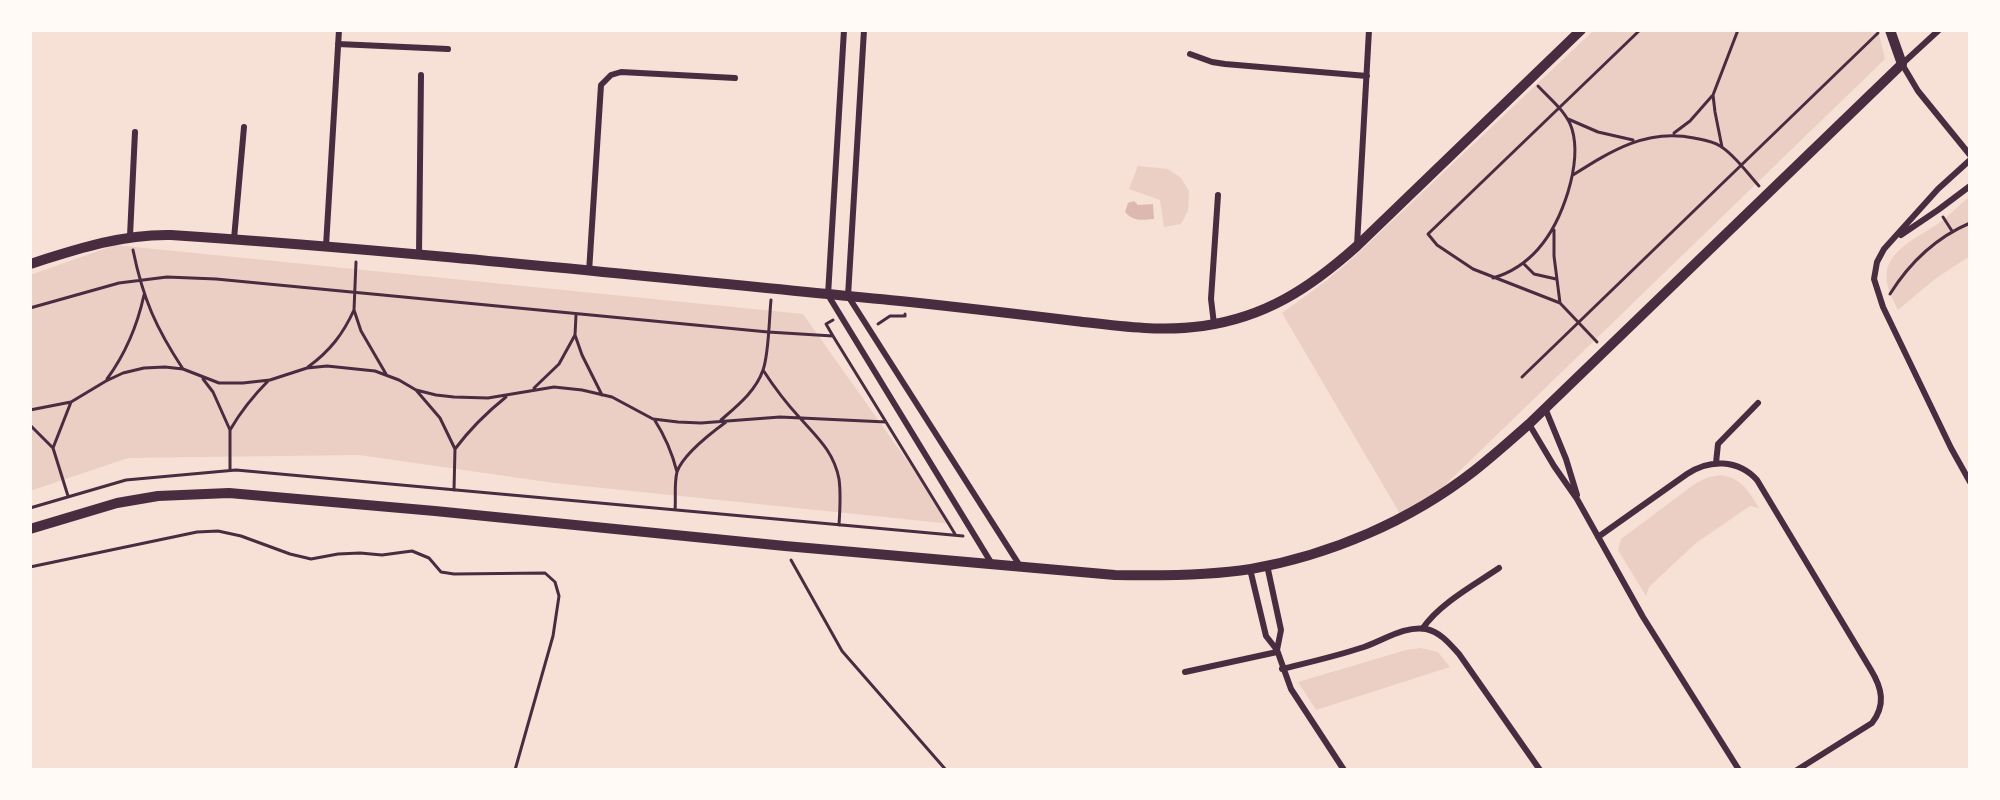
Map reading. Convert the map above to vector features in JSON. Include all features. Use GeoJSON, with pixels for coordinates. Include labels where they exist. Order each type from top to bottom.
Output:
{"type":"FeatureCollection","features":[{"type":"Feature","properties":{"kind":"street"},"geometry":{"type":"LineString","coordinates":[[326,246],[339,30]]}},
{"type":"Feature","properties":{"kind":"street"},"geometry":{"type":"LineString","coordinates":[[844,30],[828,295],[992,564]]}},
{"type":"Feature","properties":{"kind":"street"},"geometry":{"type":"LineString","coordinates":[[864,30],[849,296],[1020,566]]}},
{"type":"Feature","properties":{"kind":"street"},"geometry":{"type":"LineString","coordinates":[[1357,246],[1369,30]]}},
{"type":"Feature","properties":{"kind":"street"},"geometry":{"type":"LineString","coordinates":[[30,264],[130,236],[171,235],[326,246],[849,296],[1152,329],[1214,324],[1252,314],[1290,298],[1327,273],[1581,30]]}},
{"type":"Feature","properties":{"kind":"street"},"geometry":{"type":"LineString","coordinates":[[1890,30],[1902,64],[1918,91],[1970,158],[1931,196],[1880,255],[1875,270],[1876,288],[1951,448],[1970,482]]}},
{"type":"Feature","properties":{"kind":"street"},"geometry":{"type":"LineString","coordinates":[[30,529],[117,503],[158,496],[229,494],[435,511],[785,546],[1115,575],[1207,574],[1267,565],[1328,548],[1399,519],[1437,497],[1473,472],[1529,424],[1939,30]]}},
{"type":"Feature","properties":{"kind":"street"},"geometry":{"type":"LineString","coordinates":[[338,44],[447,49]]}},
{"type":"Feature","properties":{"kind":"street"},"geometry":{"type":"LineString","coordinates":[[1190,54],[1218,63],[1367,76]]}},
{"type":"Feature","properties":{"kind":"street"},"geometry":{"type":"LineString","coordinates":[[589,272],[601,85],[612,75],[621,72],[735,78]]}},
{"type":"Feature","properties":{"kind":"street"},"geometry":{"type":"LineString","coordinates":[[419,255],[421,75]]}},
{"type":"Feature","properties":{"kind":"street"},"geometry":{"type":"LineString","coordinates":[[234,239],[244,127]]}},
{"type":"Feature","properties":{"kind":"street"},"geometry":{"type":"LineString","coordinates":[[130,236],[135,132]]}},
{"type":"Feature","properties":{"kind":"street"},"geometry":{"type":"LineString","coordinates":[[1895,238],[1970,186]]}},
{"type":"Feature","properties":{"kind":"street"},"geometry":{"type":"LineString","coordinates":[[1214,324],[1211,299],[1218,195]]}},
{"type":"Feature","properties":{"kind":"street"},"geometry":{"type":"LineString","coordinates":[[1716,463],[1717,448],[1721,439],[1758,403]]}},
{"type":"Feature","properties":{"kind":"street"},"geometry":{"type":"LineString","coordinates":[[1545,408],[1566,459],[1577,499]]}},
{"type":"Feature","properties":{"kind":"street"},"geometry":{"type":"LineString","coordinates":[[1529,424],[1577,499],[1643,617],[1739,770]]}},
{"type":"Feature","properties":{"kind":"street"},"geometry":{"type":"LineString","coordinates":[[1598,537],[1693,470],[1716,463],[1740,467],[1757,480],[1876,678],[1881,691],[1881,705],[1876,718],[1866,728],[1797,770]]}},
{"type":"Feature","properties":{"kind":"street"},"geometry":{"type":"LineString","coordinates":[[1267,565],[1281,630],[1277,651]]}},
{"type":"Feature","properties":{"kind":"street"},"geometry":{"type":"LineString","coordinates":[[1423,628],[1441,609],[1499,568]]}},
{"type":"Feature","properties":{"kind":"street"},"geometry":{"type":"LineString","coordinates":[[1250,569],[1266,636],[1277,651],[1291,689],[1344,770]]}},
{"type":"Feature","properties":{"kind":"street"},"geometry":{"type":"LineString","coordinates":[[1282,669],[1335,656],[1407,631],[1423,628],[1435,632],[1459,654],[1540,770]]}},
{"type":"Feature","properties":{"kind":"street"},"geometry":{"type":"LineString","coordinates":[[1185,672],[1277,651]]}},
{"type":"Feature","properties":{"kind":"path"},"geometry":{"type":"LineString","coordinates":[[1605,350],[1560,303],[1473,269],[1437,246],[1428,234],[1640,30]]}},
{"type":"Feature","properties":{"kind":"path"},"geometry":{"type":"LineString","coordinates":[[1674,134],[1690,121],[1713,94],[1738,30]]}},
{"type":"Feature","properties":{"kind":"path"},"geometry":{"type":"LineString","coordinates":[[1522,377],[1882,30]]}},
{"type":"Feature","properties":{"kind":"path"},"geometry":{"type":"LineString","coordinates":[[1531,78],[1568,120],[1598,132],[1634,141]]}},
{"type":"Feature","properties":{"kind":"path"},"geometry":{"type":"LineString","coordinates":[[1713,94],[1722,147]]}},
{"type":"Feature","properties":{"kind":"path"},"geometry":{"type":"LineString","coordinates":[[1493,278],[1503,275],[1533,255],[1554,228],[1573,175],[1575,144],[1568,120]]}},
{"type":"Feature","properties":{"kind":"path"},"geometry":{"type":"LineString","coordinates":[[1573,175],[1634,141],[1674,134],[1711,141],[1722,147],[1767,195]]}},
{"type":"Feature","properties":{"kind":"path"},"geometry":{"type":"LineString","coordinates":[[1938,210],[1952,231]]}},
{"type":"Feature","properties":{"kind":"path"},"geometry":{"type":"LineString","coordinates":[[1883,307],[1899,279],[1914,261],[1952,231],[1970,223]]}},
{"type":"Feature","properties":{"kind":"path"},"geometry":{"type":"LineString","coordinates":[[1554,228],[1553,242],[1560,303]]}},
{"type":"Feature","properties":{"kind":"path"},"geometry":{"type":"LineString","coordinates":[[130,236],[144,295],[161,332],[183,369]]}},
{"type":"Feature","properties":{"kind":"path"},"geometry":{"type":"LineString","coordinates":[[356,249],[354,310],[361,331],[387,375]]}},
{"type":"Feature","properties":{"kind":"path"},"geometry":{"type":"LineString","coordinates":[[1523,263],[1534,274],[1556,279]]}},
{"type":"Feature","properties":{"kind":"path"},"geometry":{"type":"LineString","coordinates":[[30,308],[85,291],[139,280],[216,279],[576,315],[833,336]]}},
{"type":"Feature","properties":{"kind":"path"},"geometry":{"type":"LineString","coordinates":[[719,421],[742,402],[756,385],[764,370],[772,289]]}},
{"type":"Feature","properties":{"kind":"path"},"geometry":{"type":"LineString","coordinates":[[106,381],[120,361],[130,340],[144,295]]}},
{"type":"Feature","properties":{"kind":"path"},"geometry":{"type":"LineString","coordinates":[[869,330],[890,316],[905,316],[906,302]]}},
{"type":"Feature","properties":{"kind":"path"},"geometry":{"type":"LineString","coordinates":[[307,368],[336,343],[354,310]]}},
{"type":"Feature","properties":{"kind":"path"},"geometry":{"type":"LineString","coordinates":[[576,315],[575,335],[582,355],[602,394]]}},
{"type":"Feature","properties":{"kind":"path"},"geometry":{"type":"LineString","coordinates":[[841,315],[826,324],[956,535]]}},
{"type":"Feature","properties":{"kind":"path"},"geometry":{"type":"LineString","coordinates":[[533,390],[559,364],[575,335]]}},
{"type":"Feature","properties":{"kind":"path"},"geometry":{"type":"LineString","coordinates":[[30,411],[71,402],[123,373],[144,368],[183,369],[219,383],[243,383],[270,380],[307,368],[327,366],[375,371],[416,390],[454,397],[488,398],[554,387],[582,390],[612,397],[654,419],[690,423],[758,417],[886,422]]}},
{"type":"Feature","properties":{"kind":"path"},"geometry":{"type":"LineString","coordinates":[[764,370],[776,389],[831,454],[839,479],[839,525]]}},
{"type":"Feature","properties":{"kind":"path"},"geometry":{"type":"LineString","coordinates":[[202,378],[213,392],[230,430],[230,470]]}},
{"type":"Feature","properties":{"kind":"path"},"geometry":{"type":"LineString","coordinates":[[230,430],[254,395],[270,380]]}},
{"type":"Feature","properties":{"kind":"path"},"geometry":{"type":"LineString","coordinates":[[416,390],[440,418],[454,449],[454,490]]}},
{"type":"Feature","properties":{"kind":"path"},"geometry":{"type":"LineString","coordinates":[[454,449],[487,412],[507,396]]}},
{"type":"Feature","properties":{"kind":"path"},"geometry":{"type":"LineString","coordinates":[[53,448],[71,402]]}},
{"type":"Feature","properties":{"kind":"path"},"geometry":{"type":"LineString","coordinates":[[654,419],[672,453],[677,472],[675,510]]}},
{"type":"Feature","properties":{"kind":"path"},"geometry":{"type":"LineString","coordinates":[[677,472],[704,437],[728,421]]}},
{"type":"Feature","properties":{"kind":"path"},"geometry":{"type":"LineString","coordinates":[[30,425],[53,448],[68,496]]}},
{"type":"Feature","properties":{"kind":"path"},"geometry":{"type":"LineString","coordinates":[[30,507],[126,480],[230,470],[976,537]]}},
{"type":"Feature","properties":{"kind":"path"},"geometry":{"type":"LineString","coordinates":[[30,567],[197,532],[218,531],[241,536],[290,554],[311,559],[338,554],[382,555],[412,551],[429,558],[441,572],[454,574],[545,573],[555,582],[559,596],[553,636],[515,770]]}},
{"type":"Feature","properties":{"kind":"path"},"geometry":{"type":"LineString","coordinates":[[797,573],[842,651],[946,770]]}},
{"type":"Feature","properties":{"kind":"shaded area"},"geometry":{"type":"Polygon","coordinates":[[[1594,30],[1878,30],[1885,59],[1441,489],[1403,519],[1282,313],[1352,259],[1594,30]]]}},
{"type":"Feature","properties":{"kind":"shaded area"},"geometry":{"type":"Polygon","coordinates":[[[1138,166],[1168,169],[1181,178],[1189,191],[1188,211],[1181,224],[1164,227],[1160,200],[1129,189],[1138,166]]]}},
{"type":"Feature","properties":{"kind":"shaded area"},"geometry":{"type":"Polygon","coordinates":[[[1970,196],[1970,256],[1935,279],[1898,310],[1887,281],[1887,270],[1895,254],[1942,221],[1970,196]]]}},
{"type":"Feature","properties":{"kind":"shaded area"},"geometry":{"type":"Polygon","coordinates":[[[1134,201],[1138,205],[1153,204],[1154,219],[1138,220],[1128,215],[1125,212],[1128,203],[1134,201]]]}},
{"type":"Feature","properties":{"kind":"shaded area"},"geometry":{"type":"Polygon","coordinates":[[[115,245],[803,314],[952,524],[554,483],[359,455],[128,458],[30,491],[30,275],[115,245]]]}},
{"type":"Feature","properties":{"kind":"shaded area"},"geometry":{"type":"Polygon","coordinates":[[[1721,475],[1739,482],[1759,508],[1750,506],[1696,543],[1649,587],[1646,596],[1618,550],[1621,539],[1696,483],[1721,475]]]}},
{"type":"Feature","properties":{"kind":"shaded area"},"geometry":{"type":"Polygon","coordinates":[[[1421,648],[1438,652],[1450,667],[1316,710],[1298,682],[1406,650],[1421,648]]]}}]}
